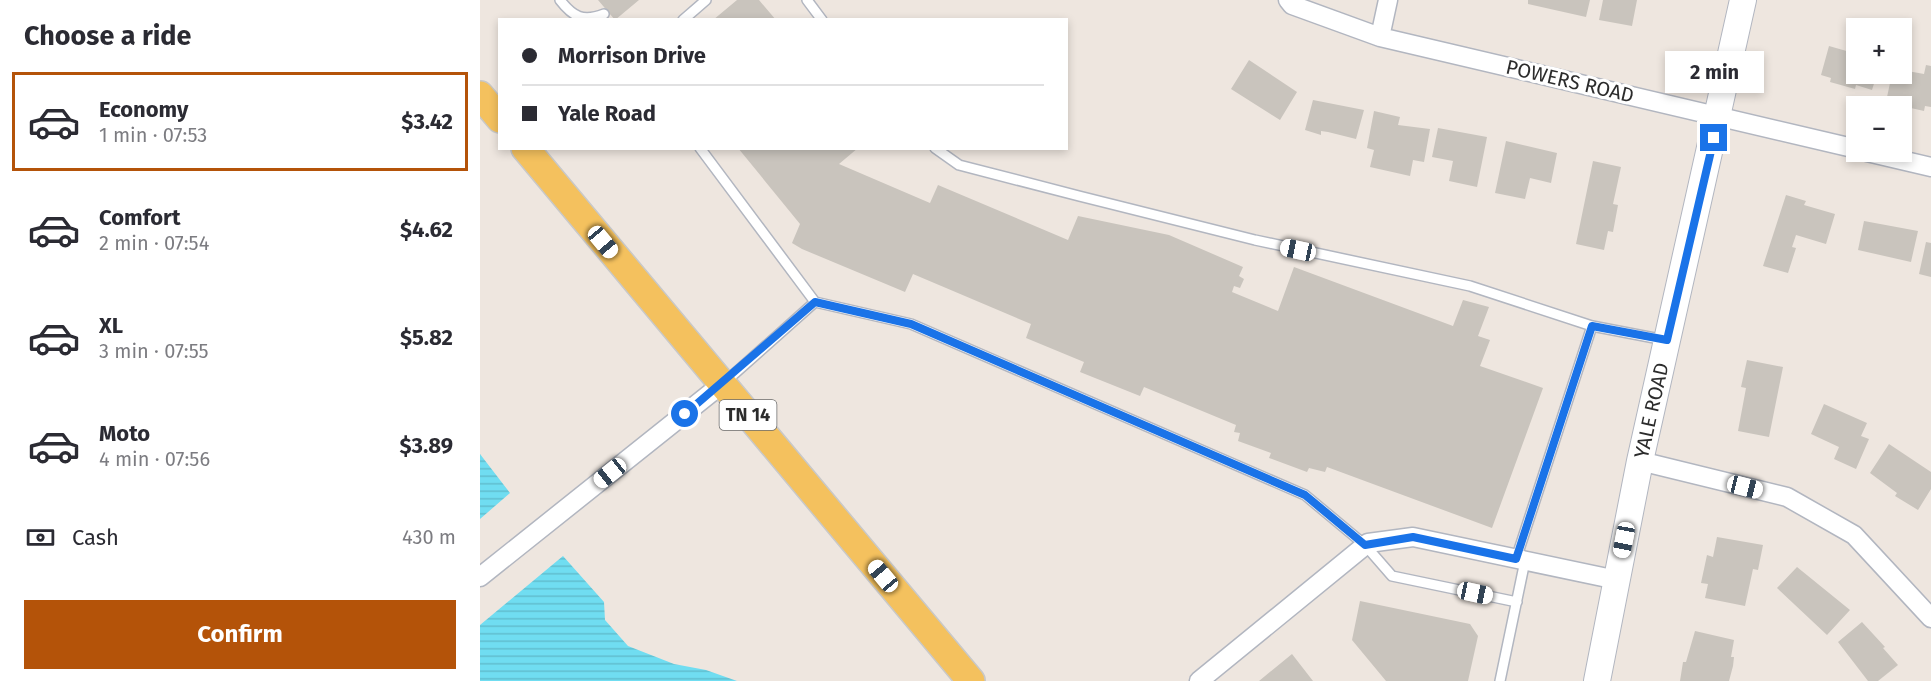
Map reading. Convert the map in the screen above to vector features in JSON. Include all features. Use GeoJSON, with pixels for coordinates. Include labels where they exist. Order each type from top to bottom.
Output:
{"type":"FeatureCollection","features":[{"type":"Feature","properties":{"kind":"main road","name":"YALE ROAD"},"geometry":{"type":"LineString","coordinates":[[1598,681],[1640,461],[1743,0]]}},
{"type":"Feature","properties":{"kind":"main road"},"geometry":{"type":"LineString","coordinates":[[480,95],[498,117]]}},
{"type":"Feature","properties":{"kind":"main road","name":"TN 14"},"geometry":{"type":"LineString","coordinates":[[529,150],[971,681]]}},
{"type":"Feature","properties":{"kind":"street","name":"POWERS ROAD"},"geometry":{"type":"LineString","coordinates":[[1288,0],[1292,5],[1380,37],[1846,146]]}},
{"type":"Feature","properties":{"kind":"street"},"geometry":{"type":"LineString","coordinates":[[1380,37],[1388,0]]}},
{"type":"Feature","properties":{"kind":"street"},"geometry":{"type":"LineString","coordinates":[[1910,162],[1931,167]]}},
{"type":"Feature","properties":{"kind":"street"},"geometry":{"type":"LineString","coordinates":[[480,577],[722,384]]}},
{"type":"Feature","properties":{"kind":"street"},"geometry":{"type":"LineString","coordinates":[[1640,461],[1788,497],[1854,535],[1931,618]]}},
{"type":"Feature","properties":{"kind":"street"},"geometry":{"type":"LineString","coordinates":[[1199,681],[1365,545],[1413,537],[1617,580]]}},
{"type":"Feature","properties":{"kind":"lane"},"geometry":{"type":"LineString","coordinates":[[560,0],[573,16],[584,18]]}},
{"type":"Feature","properties":{"kind":"lane"},"geometry":{"type":"LineString","coordinates":[[685,18],[706,0]]}},
{"type":"Feature","properties":{"kind":"lane"},"geometry":{"type":"LineString","coordinates":[[807,0],[820,18]]}},
{"type":"Feature","properties":{"kind":"lane"},"geometry":{"type":"LineString","coordinates":[[593,18],[604,14]]}},
{"type":"Feature","properties":{"kind":"lane"},"geometry":{"type":"LineString","coordinates":[[701,150],[815,302],[911,324],[1305,495],[1365,545],[1392,576],[1517,602]]}},
{"type":"Feature","properties":{"kind":"lane"},"geometry":{"type":"LineString","coordinates":[[938,150],[959,165],[1255,240],[1470,286],[1592,326],[1667,340]]}},
{"type":"Feature","properties":{"kind":"lane"},"geometry":{"type":"LineString","coordinates":[[722,384],[815,302]]}},
{"type":"Feature","properties":{"kind":"lane"},"geometry":{"type":"LineString","coordinates":[[1500,681],[1517,602],[1521,560],[1592,326]]}},
{"type":"Feature","properties":{"kind":"water"},"geometry":{"type":"Polygon","coordinates":[[[480,454],[510,493],[480,519],[480,454]]]}},
{"type":"Feature","properties":{"kind":"water"},"geometry":{"type":"Polygon","coordinates":[[[563,556],[604,602],[605,620],[628,646],[674,664],[706,670],[737,681],[480,681],[480,625],[563,556]]]}},
{"type":"Feature","properties":{"kind":"building"},"geometry":{"type":"Polygon","coordinates":[[[598,0],[639,0],[617,18],[613,18],[598,0]]]}},
{"type":"Feature","properties":{"kind":"building"},"geometry":{"type":"Polygon","coordinates":[[[737,0],[759,0],[774,18],[715,18],[737,0]]]}},
{"type":"Feature","properties":{"kind":"building"},"geometry":{"type":"Polygon","coordinates":[[[1528,0],[1590,0],[1586,17],[1528,4],[1528,0]]]}},
{"type":"Feature","properties":{"kind":"building"},"geometry":{"type":"Polygon","coordinates":[[[1603,0],[1637,0],[1632,26],[1599,20],[1603,0]]]}},
{"type":"Feature","properties":{"kind":"building"},"geometry":{"type":"Polygon","coordinates":[[[1829,46],[1846,51],[1846,84],[1874,84],[1872,90],[1856,85],[1855,89],[1830,82],[1831,78],[1821,75],[1829,46]]]}},
{"type":"Feature","properties":{"kind":"building"},"geometry":{"type":"Polygon","coordinates":[[[1249,60],[1297,92],[1280,120],[1231,89],[1249,60]]]}},
{"type":"Feature","properties":{"kind":"building"},"geometry":{"type":"Polygon","coordinates":[[[1926,65],[1931,66],[1931,107],[1925,106],[1924,111],[1912,108],[1912,96],[1887,96],[1890,84],[1912,84],[1912,72],[1924,74],[1926,65]]]}},
{"type":"Feature","properties":{"kind":"building"},"geometry":{"type":"Polygon","coordinates":[[[1313,100],[1364,110],[1356,139],[1321,131],[1321,135],[1305,130],[1313,100]]]}},
{"type":"Feature","properties":{"kind":"building"},"geometry":{"type":"Polygon","coordinates":[[[1374,111],[1400,117],[1398,125],[1430,129],[1424,162],[1413,160],[1410,176],[1370,167],[1374,150],[1367,148],[1374,111]]]}},
{"type":"Feature","properties":{"kind":"building"},"geometry":{"type":"Polygon","coordinates":[[[1438,128],[1487,137],[1477,187],[1449,181],[1453,161],[1432,157],[1438,128]]]}},
{"type":"Feature","properties":{"kind":"building"},"geometry":{"type":"Polygon","coordinates":[[[1506,141],[1557,153],[1551,183],[1530,178],[1525,199],[1495,193],[1506,141]]]}},
{"type":"Feature","properties":{"kind":"building"},"geometry":{"type":"Polygon","coordinates":[[[740,150],[856,150],[839,164],[930,203],[938,185],[1068,240],[1078,216],[1169,235],[1243,267],[1239,276],[1244,279],[1240,288],[1234,286],[1232,292],[1278,311],[1294,267],[1453,326],[1463,300],[1489,307],[1478,336],[1490,340],[1480,366],[1543,388],[1492,528],[1327,467],[1325,472],[1309,468],[1307,472],[1269,458],[1271,453],[1238,441],[1240,433],[1234,432],[1236,425],[1144,387],[1140,396],[1080,372],[1084,362],[1026,338],[1031,324],[913,274],[905,292],[802,249],[792,243],[800,224],[740,150]]]}},
{"type":"Feature","properties":{"kind":"building"},"geometry":{"type":"Polygon","coordinates":[[[1593,161],[1621,167],[1613,204],[1618,205],[1613,232],[1608,231],[1604,250],[1576,244],[1593,161]]]}},
{"type":"Feature","properties":{"kind":"building"},"geometry":{"type":"Polygon","coordinates":[[[1786,195],[1806,201],[1804,205],[1835,214],[1826,244],[1796,235],[1792,247],[1796,248],[1788,273],[1763,266],[1786,195]]]}},
{"type":"Feature","properties":{"kind":"building"},"geometry":{"type":"Polygon","coordinates":[[[1864,221],[1918,231],[1911,262],[1858,250],[1864,221]]]}},
{"type":"Feature","properties":{"kind":"building"},"geometry":{"type":"Polygon","coordinates":[[[1926,242],[1931,243],[1931,277],[1919,274],[1926,242]]]}},
{"type":"Feature","properties":{"kind":"building"},"geometry":{"type":"Polygon","coordinates":[[[1747,360],[1783,367],[1769,437],[1738,431],[1746,388],[1741,387],[1747,360]]]}},
{"type":"Feature","properties":{"kind":"building"},"geometry":{"type":"Polygon","coordinates":[[[1824,404],[1867,423],[1861,436],[1869,439],[1856,469],[1834,459],[1839,447],[1811,434],[1824,404]]]}},
{"type":"Feature","properties":{"kind":"building"},"geometry":{"type":"Polygon","coordinates":[[[1889,444],[1931,472],[1931,489],[1918,510],[1895,496],[1897,493],[1870,473],[1889,444]]]}},
{"type":"Feature","properties":{"kind":"building"},"geometry":{"type":"Polygon","coordinates":[[[1717,537],[1763,545],[1758,570],[1753,569],[1745,606],[1705,598],[1708,584],[1701,583],[1707,555],[1713,557],[1717,537]]]}},
{"type":"Feature","properties":{"kind":"building"},"geometry":{"type":"Polygon","coordinates":[[[1797,567],[1850,610],[1827,635],[1777,588],[1797,567]]]}},
{"type":"Feature","properties":{"kind":"building"},"geometry":{"type":"Polygon","coordinates":[[[1360,601],[1470,624],[1478,636],[1468,681],[1386,681],[1352,640],[1360,601]]]}},
{"type":"Feature","properties":{"kind":"building"},"geometry":{"type":"Polygon","coordinates":[[[1862,622],[1898,665],[1878,681],[1868,681],[1838,642],[1862,622]]]}},
{"type":"Feature","properties":{"kind":"building"},"geometry":{"type":"Polygon","coordinates":[[[1695,631],[1734,640],[1731,657],[1734,657],[1733,666],[1729,681],[1680,681],[1683,662],[1686,662],[1695,631]]]}},
{"type":"Feature","properties":{"kind":"building"},"geometry":{"type":"Polygon","coordinates":[[[1292,654],[1313,681],[1259,681],[1292,654]]]}},
{"type":"Feature","properties":{"kind":"route"},"geometry":{"type":"LineString","coordinates":[[685,414],[815,302],[911,324],[1305,495],[1365,545],[1413,537],[1516,559],[1592,326],[1667,340],[1714,138]]}}]}
